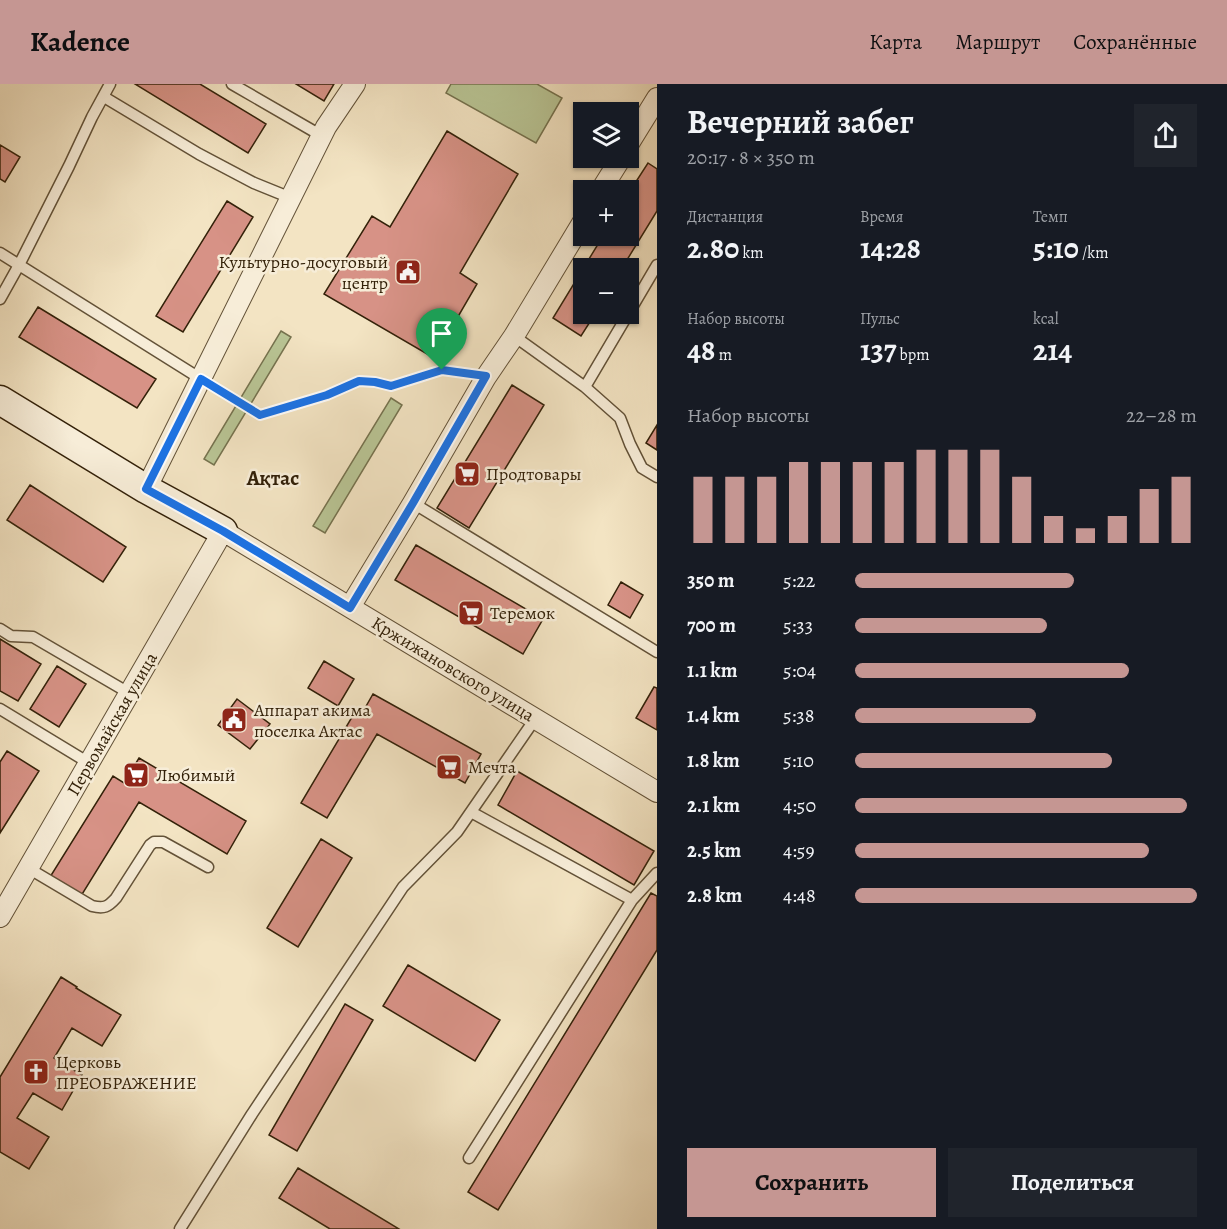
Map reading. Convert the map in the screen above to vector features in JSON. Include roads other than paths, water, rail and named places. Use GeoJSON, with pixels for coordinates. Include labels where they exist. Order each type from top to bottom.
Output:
{"type":"FeatureCollection","features":[{"type":"Feature","properties":{"kind":"street"},"geometry":{"type":"LineString","coordinates":[[146,489],[322,136],[354,84]]}},
{"type":"Feature","properties":{"kind":"street"},"geometry":{"type":"LineString","coordinates":[[639,128],[656,102]]}},
{"type":"Feature","properties":{"kind":"street"},"geometry":{"type":"LineString","coordinates":[[350,608],[486,376],[514,336],[573,238]]}},
{"type":"Feature","properties":{"kind":"street","name":"Кржижановского улица"},"geometry":{"type":"LineString","coordinates":[[0,400],[657,792]]}},
{"type":"Feature","properties":{"kind":"street","name":"Первомайская улица"},"geometry":{"type":"LineString","coordinates":[[0,917],[223,531]]}},
{"type":"Feature","properties":{"kind":"lane"},"geometry":{"type":"LineString","coordinates":[[0,299],[110,84]]}},
{"type":"Feature","properties":{"kind":"lane"},"geometry":{"type":"LineString","coordinates":[[232,84],[322,136]]}},
{"type":"Feature","properties":{"kind":"lane"},"geometry":{"type":"LineString","coordinates":[[104,97],[199,154],[254,183],[291,198]]}},
{"type":"Feature","properties":{"kind":"lane"},"geometry":{"type":"LineString","coordinates":[[0,253],[201,379]]}},
{"type":"Feature","properties":{"kind":"lane"},"geometry":{"type":"LineString","coordinates":[[585,387],[657,266]]}},
{"type":"Feature","properties":{"kind":"lane"},"geometry":{"type":"LineString","coordinates":[[514,336],[585,387],[620,418],[642,468],[657,477]]}},
{"type":"Feature","properties":{"kind":"lane"},"geometry":{"type":"LineString","coordinates":[[413,503],[657,652]]}},
{"type":"Feature","properties":{"kind":"lane"},"geometry":{"type":"LineString","coordinates":[[0,629],[11,636],[33,637],[129,693]]}},
{"type":"Feature","properties":{"kind":"lane"},"geometry":{"type":"LineString","coordinates":[[0,709],[89,763]]}},
{"type":"Feature","properties":{"kind":"lane"},"geometry":{"type":"LineString","coordinates":[[180,1229],[252,1114],[404,888],[458,831],[535,719]]}},
{"type":"Feature","properties":{"kind":"lane"},"geometry":{"type":"LineString","coordinates":[[471,812],[632,900]]}},
{"type":"Feature","properties":{"kind":"lane"},"geometry":{"type":"LineString","coordinates":[[28,868],[92,906],[102,908],[109,906],[116,898],[154,842],[163,842],[208,867]]}},
{"type":"Feature","properties":{"kind":"lane"},"geometry":{"type":"LineString","coordinates":[[469,1158],[632,900],[657,873]]}},
{"type":"Feature","properties":{"kind":"place","name":"Культурно-досуговый центр"},"geometry":{"type":"Point","coordinates":[408,272]}},
{"type":"Feature","properties":{"kind":"place","name":"Продтовары"},"geometry":{"type":"Point","coordinates":[467,474]}},
{"type":"Feature","properties":{"kind":"place","name":"Теремок"},"geometry":{"type":"Point","coordinates":[471,613]}},
{"type":"Feature","properties":{"kind":"place","name":"Аппарат акима поселка Актас"},"geometry":{"type":"Point","coordinates":[234,720]}},
{"type":"Feature","properties":{"kind":"place","name":"Мечта"},"geometry":{"type":"Point","coordinates":[449,767]}},
{"type":"Feature","properties":{"kind":"place","name":"Любимый"},"geometry":{"type":"Point","coordinates":[136,775]}},
{"type":"Feature","properties":{"kind":"place","name":"Церковь ПРЕОБРАЖЕНИЕ"},"geometry":{"type":"Point","coordinates":[36,1072]}},
{"type":"Feature","properties":{"kind":"district","name":"Ақтас"},"geometry":{"type":"Point","coordinates":[273,478]}}]}
